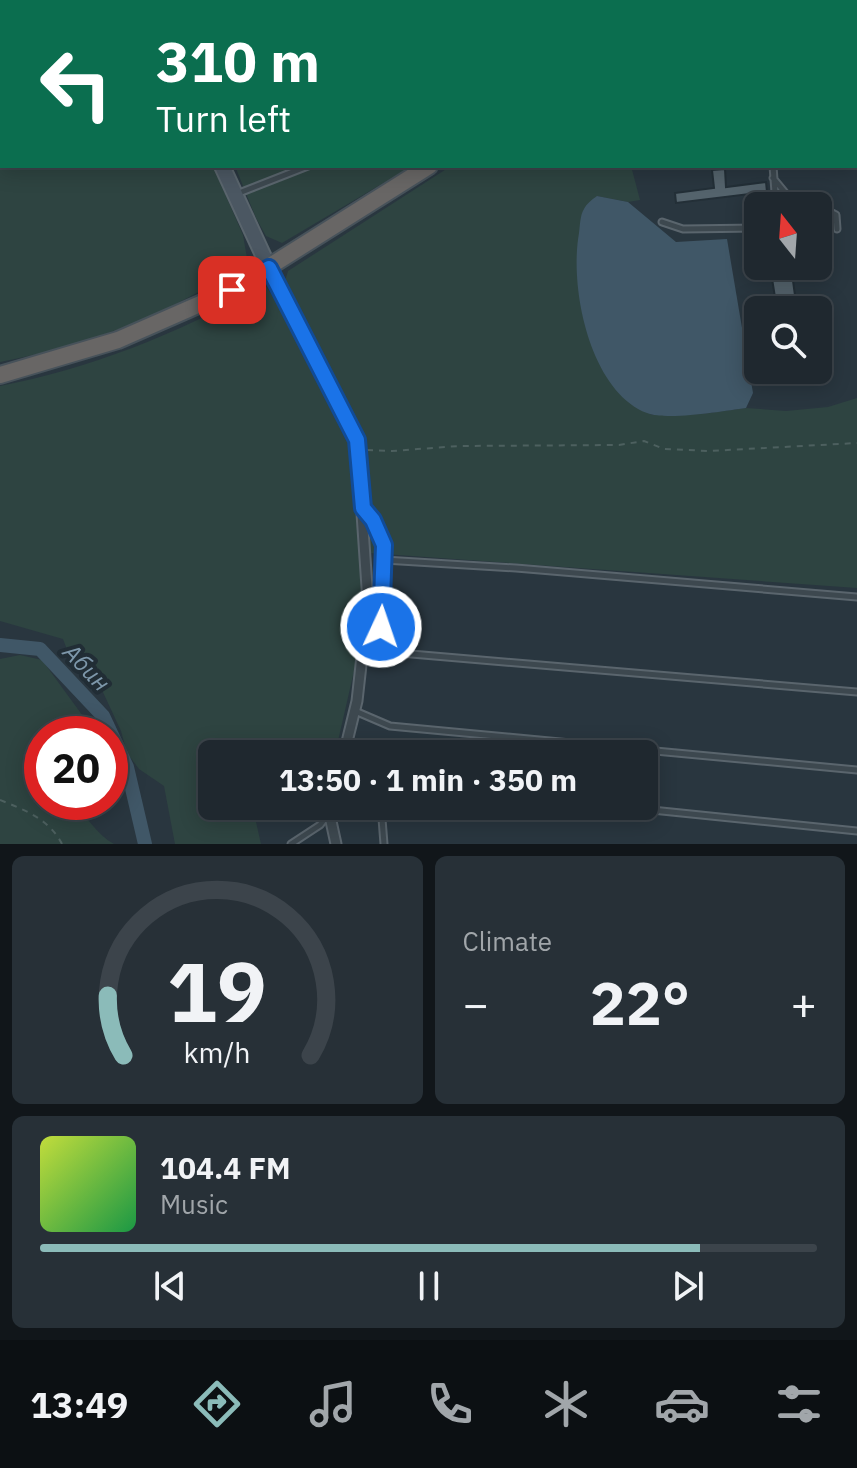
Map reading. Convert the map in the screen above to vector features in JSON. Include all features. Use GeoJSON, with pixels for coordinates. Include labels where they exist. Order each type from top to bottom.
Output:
{"type":"FeatureCollection","features":[{"type":"Feature","properties":{"kind":"highway"},"geometry":{"type":"LineString","coordinates":[[0,375],[118,340],[232,290],[426,168]]}},
{"type":"Feature","properties":{"kind":"main road"},"geometry":{"type":"LineString","coordinates":[[223,168],[269,268]]}},
{"type":"Feature","properties":{"kind":"street"},"geometry":{"type":"LineString","coordinates":[[269,268],[357,440],[368,602],[347,740]]}},
{"type":"Feature","properties":{"kind":"street"},"geometry":{"type":"LineString","coordinates":[[332,820],[336,844]]}},
{"type":"Feature","properties":{"kind":"lane"},"geometry":{"type":"LineString","coordinates":[[234,195],[303,168]]}},
{"type":"Feature","properties":{"kind":"lane"},"geometry":{"type":"LineString","coordinates":[[773,168],[774,192]]}},
{"type":"Feature","properties":{"kind":"lane"},"geometry":{"type":"LineString","coordinates":[[773,178],[787,195],[813,203],[836,215],[837,229]]}},
{"type":"Feature","properties":{"kind":"lane"},"geometry":{"type":"LineString","coordinates":[[662,222],[683,229],[744,228]]}},
{"type":"Feature","properties":{"kind":"lane"},"geometry":{"type":"LineString","coordinates":[[363,508],[373,520],[384,545],[380,642],[388,652],[857,692]]}},
{"type":"Feature","properties":{"kind":"lane"},"geometry":{"type":"LineString","coordinates":[[384,560],[857,597]]}},
{"type":"Feature","properties":{"kind":"lane"},"geometry":{"type":"LineString","coordinates":[[354,711],[390,726],[857,770]]}},
{"type":"Feature","properties":{"kind":"lane"},"geometry":{"type":"LineString","coordinates":[[658,811],[857,831]]}},
{"type":"Feature","properties":{"kind":"lane"},"geometry":{"type":"LineString","coordinates":[[291,844],[323,820]]}},
{"type":"Feature","properties":{"kind":"lane"},"geometry":{"type":"LineString","coordinates":[[382,820],[384,844]]}},
{"type":"Feature","properties":{"kind":"path"},"geometry":{"type":"LineString","coordinates":[[358,449],[619,445],[644,441],[664,449],[709,451],[857,443]]}},
{"type":"Feature","properties":{"kind":"path"},"geometry":{"type":"LineString","coordinates":[[0,800],[30,812],[55,830],[62,844]]}},
{"type":"Feature","properties":{"kind":"green space"},"geometry":{"type":"Polygon","coordinates":[[[0,168],[214,168],[243,235],[247,258],[234,270],[168,308],[122,328],[50,351],[0,362],[0,168]]]}},
{"type":"Feature","properties":{"kind":"green space"},"geometry":{"type":"Polygon","coordinates":[[[236,168],[409,168],[282,243],[266,236],[236,168]]]}},
{"type":"Feature","properties":{"kind":"green space"},"geometry":{"type":"Polygon","coordinates":[[[448,168],[632,168],[640,200],[628,202],[597,196],[651,415],[702,414],[746,408],[786,411],[828,407],[857,398],[857,588],[370,553],[366,453],[285,281],[288,271],[448,168]]]}},
{"type":"Feature","properties":{"kind":"green space"},"geometry":{"type":"Polygon","coordinates":[[[265,285],[291,323],[349,435],[355,457],[355,508],[362,572],[357,658],[338,740],[198,740],[198,820],[256,820],[261,844],[175,844],[164,786],[139,769],[128,754],[128,716],[114,716],[95,675],[71,660],[63,639],[0,621],[0,386],[103,359],[169,333],[265,285]]]}},
{"type":"Feature","properties":{"kind":"green space"},"geometry":{"type":"Polygon","coordinates":[[[20,655],[42,660],[83,716],[24,716],[24,820],[88,820],[114,844],[0,844],[0,659],[20,655]]]}},
{"type":"Feature","properties":{"kind":"water"},"geometry":{"type":"Polygon","coordinates":[[[597,196],[628,202],[676,242],[727,239],[744,340],[744,384],[751,384],[753,393],[746,408],[696,415],[656,415],[627,401],[611,383],[588,335],[577,281],[581,217],[586,205],[597,196]]]}},
{"type":"Feature","properties":{"kind":"building"},"geometry":{"type":"Polygon","coordinates":[[[725,169],[726,187],[766,182],[767,192],[744,192],[744,195],[676,203],[675,193],[714,188],[712,170],[725,169]]]}},
{"type":"Feature","properties":{"kind":"building"},"geometry":{"type":"Polygon","coordinates":[[[772,280],[793,280],[795,296],[775,296],[772,280]]]}},
{"type":"Feature","properties":{"kind":"waterway","name":"Абин"},"geometry":{"type":"LineString","coordinates":[[0,645],[40,649],[103,716],[127,767],[145,844]]}},
{"type":"Feature","properties":{"kind":"route"},"geometry":{"type":"LineString","coordinates":[[232,290],[269,268],[357,440],[363,508],[373,520],[384,545],[381,627]]}}]}
